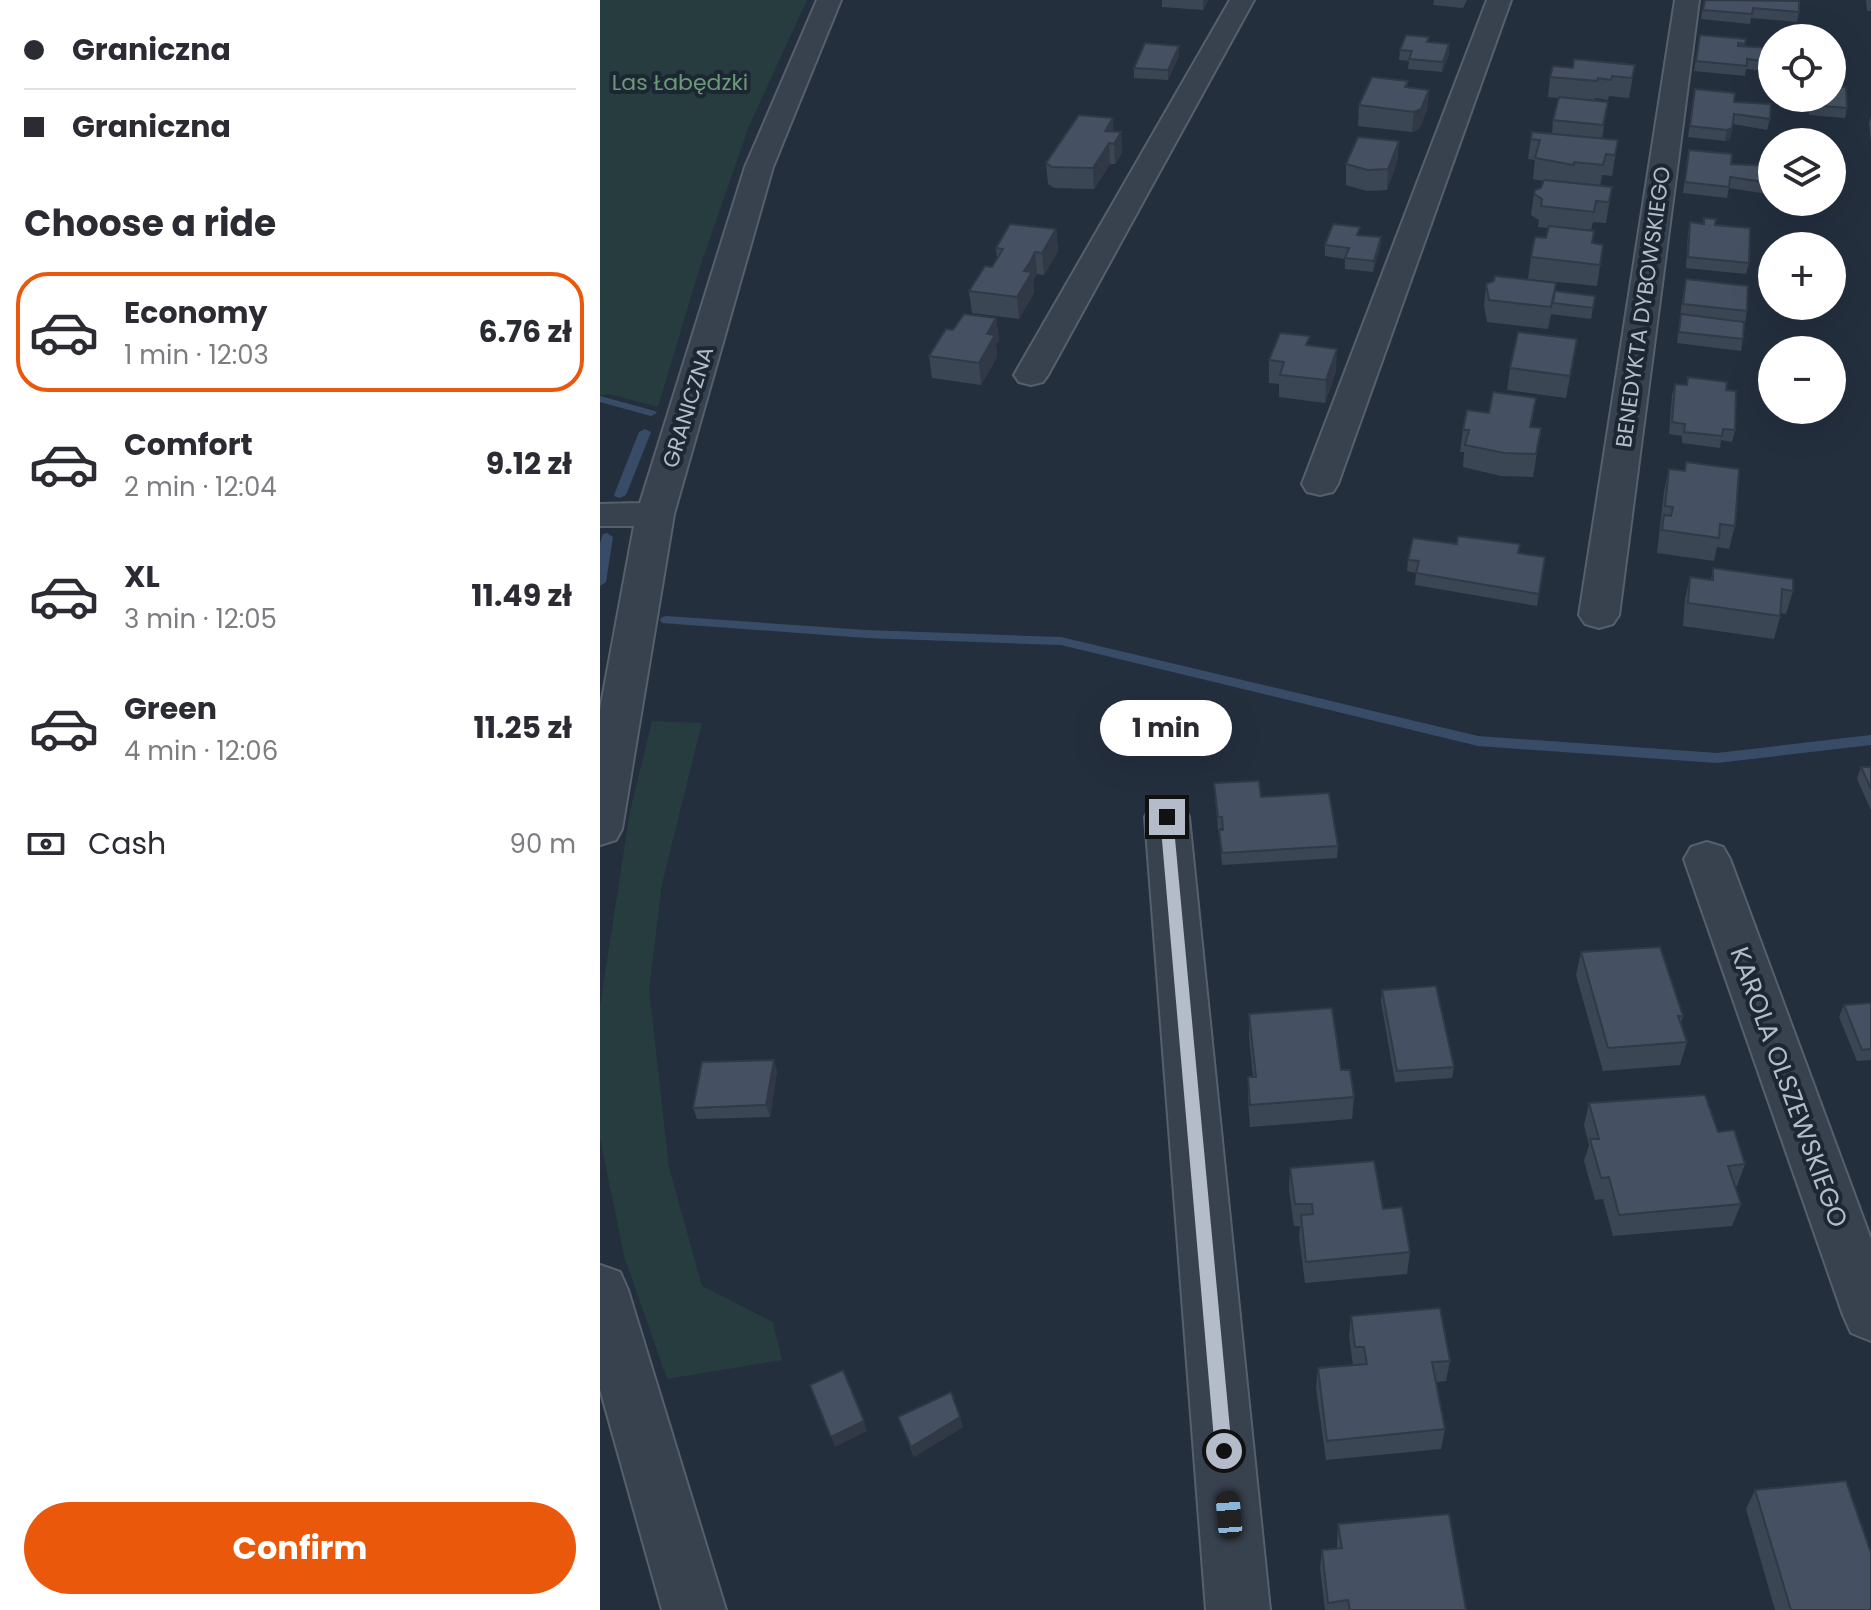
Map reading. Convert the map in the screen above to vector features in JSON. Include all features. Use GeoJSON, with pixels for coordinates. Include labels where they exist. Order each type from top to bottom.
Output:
{"type":"FeatureCollection","features":[{"type":"Feature","properties":{"kind":"street","name":"GRANICZNA"},"geometry":{"type":"LineString","coordinates":[[600,829],[655,514],[759,167],[829,0]]}},
{"type":"Feature","properties":{"kind":"street"},"geometry":{"type":"LineString","coordinates":[[1031,375],[1242,0]]}},
{"type":"Feature","properties":{"kind":"street"},"geometry":{"type":"LineString","coordinates":[[1320,484],[1499,0]]}},
{"type":"Feature","properties":{"kind":"street","name":"BENEDYKTA DYBOWSKIEGO"},"geometry":{"type":"LineString","coordinates":[[1599,615],[1687,0]]}},
{"type":"Feature","properties":{"kind":"street"},"geometry":{"type":"LineString","coordinates":[[600,515],[655,514]]}},
{"type":"Feature","properties":{"kind":"street"},"geometry":{"type":"LineString","coordinates":[[1167,817],[1238,1610]]}},
{"type":"Feature","properties":{"kind":"street","name":"KAROLA OLSZEWSKIEGO"},"geometry":{"type":"LineString","coordinates":[[1707,859],[1871,1315]]}},
{"type":"Feature","properties":{"kind":"street"},"geometry":{"type":"LineString","coordinates":[[600,1290],[694,1610]]}},
{"type":"Feature","properties":{"kind":"green space","name":"Las Łabędzki"},"geometry":{"type":"Polygon","coordinates":[[[600,0],[807,0],[749,126],[699,270],[658,407],[609,394],[600,395],[600,0]]]}},
{"type":"Feature","properties":{"kind":"green space"},"geometry":{"type":"Polygon","coordinates":[[[652,721],[702,723],[662,884],[649,990],[669,1167],[702,1286],[773,1322],[782,1360],[667,1379],[624,1256],[600,1138],[600,1006],[630,811],[652,721]]]}},
{"type":"Feature","properties":{"kind":"building"},"geometry":{"type":"Polygon","coordinates":[[[1705,0],[1799,1],[1799,12],[1753,8],[1752,14],[1703,10],[1705,0]]]}},
{"type":"Feature","properties":{"kind":"building"},"geometry":{"type":"Polygon","coordinates":[[[1406,35],[1429,37],[1427,42],[1449,44],[1443,62],[1409,59],[1412,51],[1400,50],[1406,35]]]}},
{"type":"Feature","properties":{"kind":"building"},"geometry":{"type":"Polygon","coordinates":[[[1700,35],[1746,39],[1745,44],[1738,43],[1738,46],[1758,47],[1758,60],[1747,59],[1747,66],[1696,61],[1700,35]]]}},
{"type":"Feature","properties":{"kind":"building"},"geometry":{"type":"Polygon","coordinates":[[[1145,43],[1179,46],[1168,70],[1134,68],[1145,43]]]}},
{"type":"Feature","properties":{"kind":"building"},"geometry":{"type":"Polygon","coordinates":[[[1574,59],[1635,65],[1632,78],[1612,76],[1611,80],[1598,78],[1597,81],[1550,77],[1553,66],[1573,68],[1574,59]]]}},
{"type":"Feature","properties":{"kind":"building"},"geometry":{"type":"Polygon","coordinates":[[[1372,77],[1408,81],[1405,87],[1429,90],[1421,109],[1414,112],[1359,105],[1372,77]]]}},
{"type":"Feature","properties":{"kind":"building"},"geometry":{"type":"Polygon","coordinates":[[[1695,89],[1735,93],[1734,102],[1758,103],[1758,112],[1770,112],[1770,119],[1734,114],[1732,128],[1727,130],[1690,126],[1695,89]]]}},
{"type":"Feature","properties":{"kind":"building"},"geometry":{"type":"Polygon","coordinates":[[[1559,97],[1608,102],[1603,125],[1553,120],[1559,97]]]}},
{"type":"Feature","properties":{"kind":"building"},"geometry":{"type":"Polygon","coordinates":[[[1079,115],[1113,118],[1105,131],[1121,132],[1114,144],[1109,143],[1093,168],[1052,167],[1046,163],[1079,115]]]}},
{"type":"Feature","properties":{"kind":"building"},"geometry":{"type":"Polygon","coordinates":[[[1532,132],[1618,140],[1615,155],[1606,154],[1603,165],[1574,162],[1574,165],[1535,158],[1540,140],[1531,139],[1532,132]]]}},
{"type":"Feature","properties":{"kind":"building"},"geometry":{"type":"Polygon","coordinates":[[[1358,137],[1399,141],[1388,169],[1368,170],[1346,164],[1358,137]]]}},
{"type":"Feature","properties":{"kind":"building"},"geometry":{"type":"Polygon","coordinates":[[[1689,150],[1732,154],[1731,164],[1758,165],[1758,181],[1730,177],[1729,187],[1685,182],[1689,150]]]}},
{"type":"Feature","properties":{"kind":"building"},"geometry":{"type":"Polygon","coordinates":[[[1544,180],[1612,187],[1609,202],[1596,201],[1594,212],[1541,206],[1542,199],[1534,194],[1544,180]]]}},
{"type":"Feature","properties":{"kind":"building"},"geometry":{"type":"Polygon","coordinates":[[[1704,218],[1716,219],[1715,225],[1750,228],[1749,263],[1688,257],[1690,222],[1704,224],[1704,218]]]}},
{"type":"Feature","properties":{"kind":"building"},"geometry":{"type":"Polygon","coordinates":[[[1010,224],[1056,229],[1042,253],[1035,252],[1024,271],[1032,272],[1017,297],[969,291],[985,266],[992,267],[1003,249],[996,248],[1010,224]]]}},
{"type":"Feature","properties":{"kind":"building"},"geometry":{"type":"Polygon","coordinates":[[[1333,224],[1360,227],[1357,235],[1381,237],[1374,261],[1345,258],[1349,248],[1325,245],[1333,224]]]}},
{"type":"Feature","properties":{"kind":"building"},"geometry":{"type":"Polygon","coordinates":[[[1549,226],[1594,231],[1592,243],[1603,245],[1600,265],[1531,257],[1535,237],[1546,238],[1549,226]]]}},
{"type":"Feature","properties":{"kind":"building"},"geometry":{"type":"Polygon","coordinates":[[[1495,276],[1556,283],[1551,307],[1489,300],[1486,284],[1494,281],[1495,276]]]}},
{"type":"Feature","properties":{"kind":"building"},"geometry":{"type":"Polygon","coordinates":[[[1686,279],[1748,286],[1747,311],[1683,304],[1686,279]]]}},
{"type":"Feature","properties":{"kind":"building"},"geometry":{"type":"Polygon","coordinates":[[[1555,291],[1595,296],[1593,308],[1553,303],[1555,291]]]}},
{"type":"Feature","properties":{"kind":"building"},"geometry":{"type":"Polygon","coordinates":[[[964,314],[996,318],[987,334],[995,335],[979,363],[929,356],[946,329],[953,330],[964,314]]]}},
{"type":"Feature","properties":{"kind":"building"},"geometry":{"type":"Polygon","coordinates":[[[1681,314],[1744,322],[1743,339],[1679,332],[1681,314]]]}},
{"type":"Feature","properties":{"kind":"building"},"geometry":{"type":"Polygon","coordinates":[[[1518,332],[1577,339],[1570,376],[1510,368],[1518,332]]]}},
{"type":"Feature","properties":{"kind":"building"},"geometry":{"type":"Polygon","coordinates":[[[1280,333],[1310,336],[1306,345],[1337,349],[1326,380],[1280,375],[1284,362],[1269,360],[1280,333]]]}},
{"type":"Feature","properties":{"kind":"building"},"geometry":{"type":"Polygon","coordinates":[[[1688,377],[1727,382],[1726,390],[1736,391],[1735,430],[1723,429],[1722,436],[1684,432],[1685,424],[1672,422],[1675,384],[1687,385],[1688,377]]]}},
{"type":"Feature","properties":{"kind":"building"},"geometry":{"type":"Polygon","coordinates":[[[1493,392],[1536,398],[1530,427],[1541,428],[1536,454],[1504,453],[1465,445],[1469,430],[1463,430],[1467,410],[1489,413],[1493,392]]]}},
{"type":"Feature","properties":{"kind":"building"},"geometry":{"type":"Polygon","coordinates":[[[1686,462],[1739,469],[1735,526],[1720,524],[1719,538],[1662,530],[1664,515],[1671,516],[1673,507],[1665,506],[1669,469],[1685,471],[1686,462]]]}},
{"type":"Feature","properties":{"kind":"building"},"geometry":{"type":"Polygon","coordinates":[[[1458,536],[1520,544],[1518,553],[1545,557],[1539,594],[1416,573],[1419,561],[1408,560],[1413,538],[1457,544],[1458,536]]]}},
{"type":"Feature","properties":{"kind":"building"},"geometry":{"type":"Polygon","coordinates":[[[1713,568],[1793,579],[1793,591],[1782,589],[1780,616],[1688,603],[1690,577],[1713,580],[1713,568]]]}},
{"type":"Feature","properties":{"kind":"building"},"geometry":{"type":"Polygon","coordinates":[[[1861,767],[1871,767],[1871,789],[1861,767]]]}},
{"type":"Feature","properties":{"kind":"building"},"geometry":{"type":"Polygon","coordinates":[[[1259,781],[1261,797],[1329,793],[1338,846],[1222,853],[1219,830],[1223,830],[1222,817],[1218,817],[1214,783],[1259,781]]]}},
{"type":"Feature","properties":{"kind":"building"},"geometry":{"type":"Polygon","coordinates":[[[1660,947],[1683,1016],[1678,1016],[1687,1042],[1608,1048],[1581,952],[1660,947]]]}},
{"type":"Feature","properties":{"kind":"building"},"geometry":{"type":"Polygon","coordinates":[[[1436,986],[1454,1067],[1397,1071],[1382,990],[1436,986]]]}},
{"type":"Feature","properties":{"kind":"building"},"geometry":{"type":"Polygon","coordinates":[[[1871,1003],[1871,1049],[1862,1050],[1844,1005],[1871,1003]]]}},
{"type":"Feature","properties":{"kind":"building"},"geometry":{"type":"Polygon","coordinates":[[[1332,1008],[1341,1070],[1350,1070],[1354,1097],[1250,1105],[1248,1077],[1256,1077],[1249,1014],[1332,1008]]]}},
{"type":"Feature","properties":{"kind":"building"},"geometry":{"type":"Polygon","coordinates":[[[774,1060],[766,1105],[693,1108],[702,1062],[774,1060]]]}},
{"type":"Feature","properties":{"kind":"building"},"geometry":{"type":"Polygon","coordinates":[[[1705,1095],[1718,1132],[1734,1130],[1745,1164],[1728,1166],[1741,1204],[1619,1215],[1609,1177],[1601,1178],[1590,1139],[1599,1139],[1589,1103],[1705,1095]]]}},
{"type":"Feature","properties":{"kind":"building"},"geometry":{"type":"Polygon","coordinates":[[[1374,1161],[1383,1209],[1402,1207],[1410,1252],[1306,1262],[1301,1215],[1313,1214],[1312,1204],[1295,1204],[1290,1168],[1374,1161]]]}},
{"type":"Feature","properties":{"kind":"building"},"geometry":{"type":"Polygon","coordinates":[[[1440,1308],[1450,1361],[1432,1362],[1445,1429],[1327,1441],[1318,1368],[1367,1364],[1364,1347],[1355,1347],[1351,1316],[1440,1308]]]}},
{"type":"Feature","properties":{"kind":"building"},"geometry":{"type":"Polygon","coordinates":[[[843,1370],[864,1421],[831,1437],[810,1385],[843,1370]]]}},
{"type":"Feature","properties":{"kind":"building"},"geometry":{"type":"Polygon","coordinates":[[[951,1392],[960,1417],[911,1447],[898,1417],[951,1392]]]}},
{"type":"Feature","properties":{"kind":"building"},"geometry":{"type":"Polygon","coordinates":[[[1846,1481],[1871,1553],[1871,1610],[1791,1610],[1755,1490],[1846,1481]]]}},
{"type":"Feature","properties":{"kind":"building"},"geometry":{"type":"Polygon","coordinates":[[[1449,1514],[1466,1610],[1350,1610],[1348,1600],[1328,1603],[1322,1550],[1342,1548],[1338,1524],[1449,1514]]]}},
{"type":"Feature","properties":{"kind":"waterway"},"geometry":{"type":"LineString","coordinates":[[600,399],[651,413]]}},
{"type":"Feature","properties":{"kind":"waterway"},"geometry":{"type":"LineString","coordinates":[[620,495],[645,432]]}},
{"type":"Feature","properties":{"kind":"waterway"},"geometry":{"type":"LineString","coordinates":[[600,582],[607,537]]}},
{"type":"Feature","properties":{"kind":"waterway"},"geometry":{"type":"LineString","coordinates":[[666,620],[866,634],[1061,641],[1478,741],[1717,758],[1871,740]]}},
{"type":"Feature","properties":{"kind":"route"},"geometry":{"type":"LineString","coordinates":[[1167,817],[1224,1451]]}}]}
